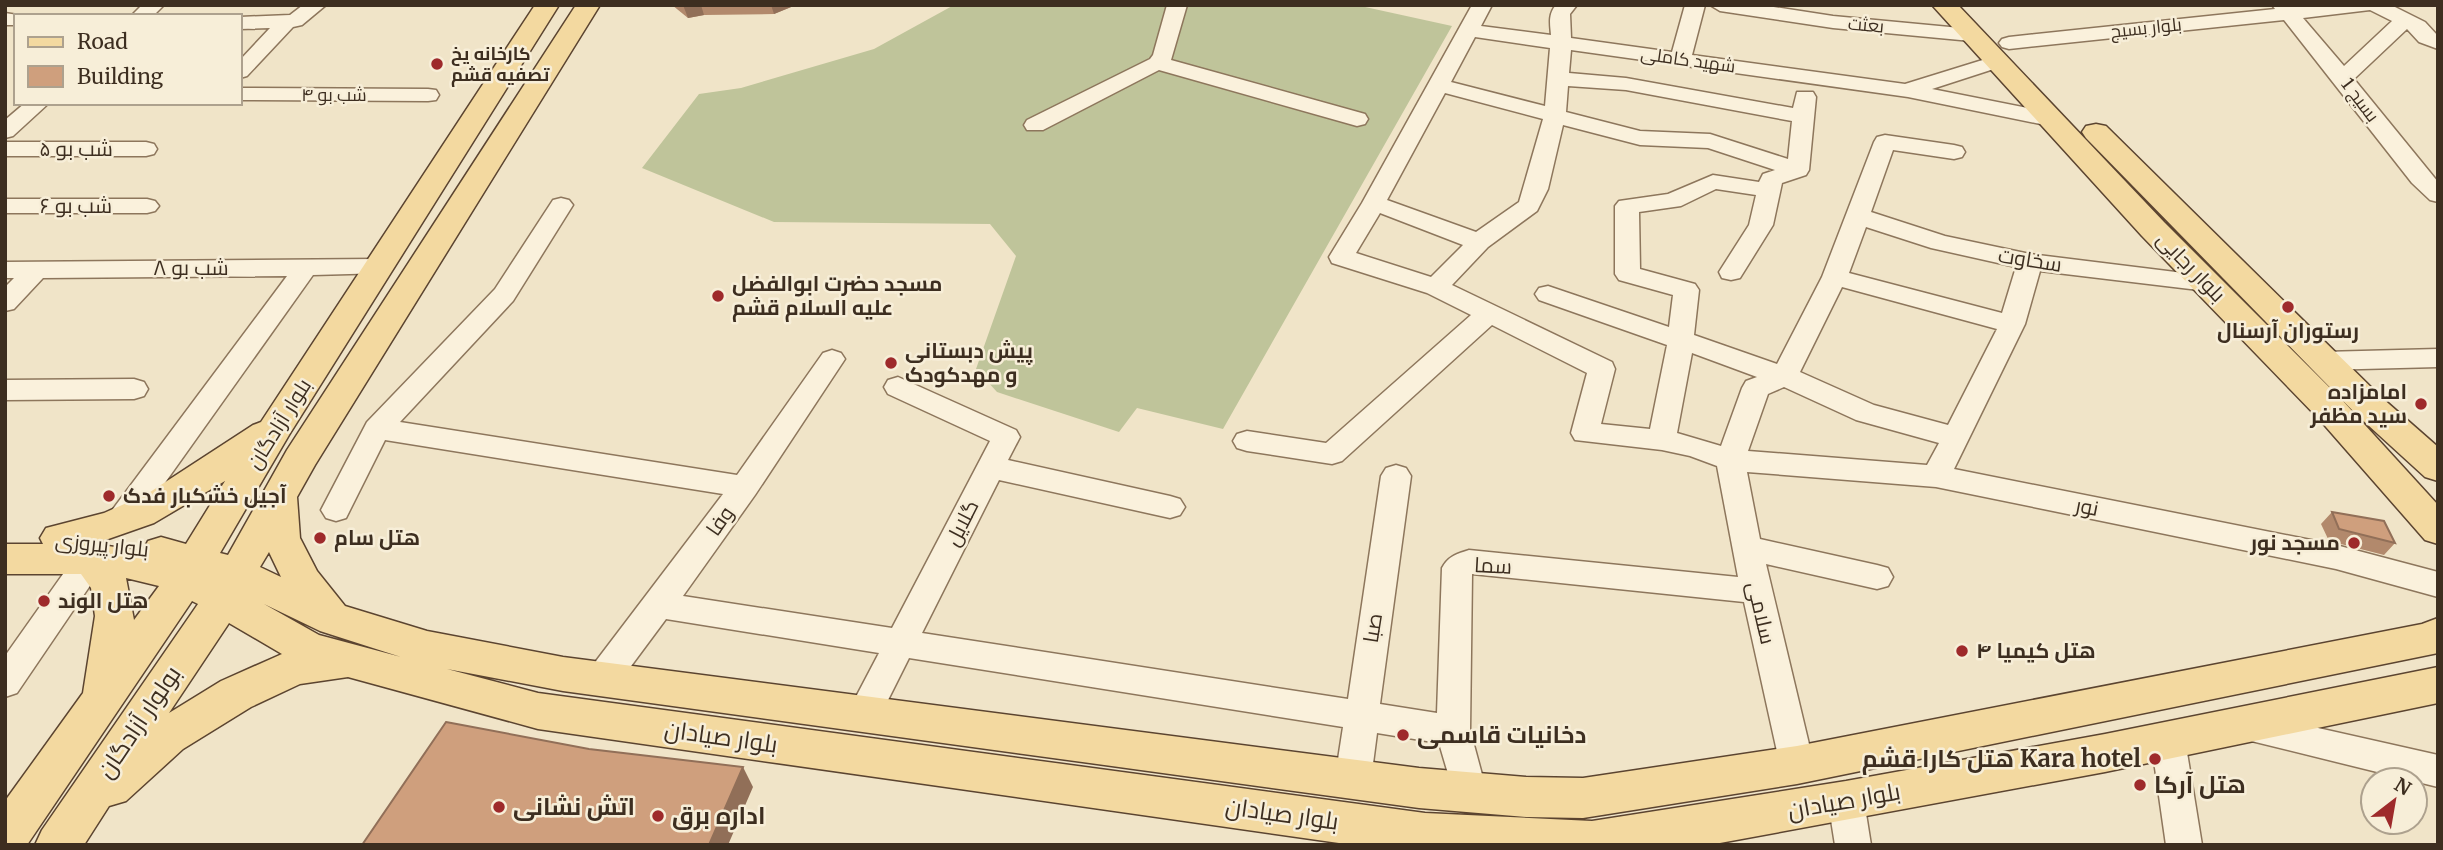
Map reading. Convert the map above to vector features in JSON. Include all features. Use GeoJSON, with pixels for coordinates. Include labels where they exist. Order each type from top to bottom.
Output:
{"type":"FeatureCollection","features":[{"type":"Feature","properties":{"kind":"main road","name":"بلوار آزادگان"},"geometry":{"type":"LineString","coordinates":[[211,578],[277,426],[547,5]]}},
{"type":"Feature","properties":{"kind":"main road","name":"بلوار آزادگان"},"geometry":{"type":"LineString","coordinates":[[5,839],[101,700],[211,578],[279,495],[588,5]]}},
{"type":"Feature","properties":{"kind":"main road","name":"بلوار رجایی"},"geometry":{"type":"LineString","coordinates":[[1944,5],[1990,35],[2323,361],[2438,468]]}},
{"type":"Feature","properties":{"kind":"main road","name":"بلوار رجایی"},"geometry":{"type":"LineString","coordinates":[[1990,35],[2050,119],[2331,410],[2438,530]]}},
{"type":"Feature","properties":{"kind":"main road"},"geometry":{"type":"LineString","coordinates":[[451,154],[494,153]]}},
{"type":"Feature","properties":{"kind":"main road"},"geometry":{"type":"LineString","coordinates":[[59,538],[121,521],[201,480],[277,426]]}},
{"type":"Feature","properties":{"kind":"main road"},"geometry":{"type":"LineString","coordinates":[[279,495],[281,538],[303,582],[334,619]]}},
{"type":"Feature","properties":{"kind":"main road","name":"بلوار پیروزی"},"geometry":{"type":"LineString","coordinates":[[5,539],[59,538],[135,546],[211,578]]}},
{"type":"Feature","properties":{"kind":"main road","name":"بلوار پیروزی"},"geometry":{"type":"LineString","coordinates":[[5,559],[91,559],[132,563],[211,578]]}},
{"type":"Feature","properties":{"kind":"main road"},"geometry":{"type":"LineString","coordinates":[[91,559],[110,584],[115,616],[101,700]]}},
{"type":"Feature","properties":{"kind":"main road","name":"بلوار صیادان"},"geometry":{"type":"LineString","coordinates":[[211,578],[427,648],[582,676],[1353,779],[1469,793],[1583,798],[1797,765],[2426,640],[2438,635]]}},
{"type":"Feature","properties":{"kind":"main road","name":"بلوار صیادان"},"geometry":{"type":"LineString","coordinates":[[211,578],[308,649],[538,712],[1425,834],[1592,843],[1846,802],[2438,685]]}},
{"type":"Feature","properties":{"kind":"main road","name":"بولوار آزادگان"},"geometry":{"type":"LineString","coordinates":[[67,831],[211,578]]}},
{"type":"Feature","properties":{"kind":"main road"},"geometry":{"type":"LineString","coordinates":[[67,831],[168,736],[236,694],[295,667],[350,662]]}},
{"type":"Feature","properties":{"kind":"main road"},"geometry":{"type":"LineString","coordinates":[[538,712],[582,676]]}},
{"type":"Feature","properties":{"kind":"street"},"geometry":{"type":"LineString","coordinates":[[1035,125],[1157,63],[1163,57],[1177,5]]}},
{"type":"Feature","properties":{"kind":"street"},"geometry":{"type":"LineString","coordinates":[[1247,441],[1332,454],[1488,314],[1436,287],[1340,257],[1374,203],[1482,5]]}},
{"type":"Feature","properties":{"kind":"street"},"geometry":{"type":"LineString","coordinates":[[1436,287],[1479,242],[1529,206],[1556,114],[1561,43],[1560,13],[1567,5]]}},
{"type":"Feature","properties":{"kind":"street"},"geometry":{"type":"LineString","coordinates":[[1681,59],[1695,5]]}},
{"type":"Feature","properties":{"kind":"street","name":"بعثت"},"geometry":{"type":"LineString","coordinates":[[1720,5],[1833,22],[1990,35]]}},
{"type":"Feature","properties":{"kind":"street","name":"بلوار بسیج"},"geometry":{"type":"LineString","coordinates":[[1990,35],[2203,9],[2365,5]]}},
{"type":"Feature","properties":{"kind":"street"},"geometry":{"type":"LineString","coordinates":[[2375,5],[2418,26],[2426,38],[2438,43]]}},
{"type":"Feature","properties":{"kind":"street","name":"بلوار بسیج"},"geometry":{"type":"LineString","coordinates":[[1990,35],[2282,8]]}},
{"type":"Feature","properties":{"kind":"street","name":"بسیج 1"},"geometry":{"type":"LineString","coordinates":[[2282,8],[2343,78],[2410,166],[2438,195]]}},
{"type":"Feature","properties":{"kind":"street"},"geometry":{"type":"LineString","coordinates":[[242,23],[302,15]]}},
{"type":"Feature","properties":{"kind":"street"},"geometry":{"type":"LineString","coordinates":[[242,70],[302,15]]}},
{"type":"Feature","properties":{"kind":"street"},"geometry":{"type":"LineString","coordinates":[[2343,78],[2405,20]]}},
{"type":"Feature","properties":{"kind":"street","name":"شهید کاملی"},"geometry":{"type":"LineString","coordinates":[[1468,30],[1908,91],[2050,119]]}},
{"type":"Feature","properties":{"kind":"street"},"geometry":{"type":"LineString","coordinates":[[1908,91],[1990,35]]}},
{"type":"Feature","properties":{"kind":"street"},"geometry":{"type":"LineString","coordinates":[[1157,63],[1357,118]]}},
{"type":"Feature","properties":{"kind":"street"},"geometry":{"type":"LineString","coordinates":[[1798,170],[1807,77]]}},
{"type":"Feature","properties":{"kind":"street"},"geometry":{"type":"LineString","coordinates":[[1558,79],[1626,84],[1803,116]]}},
{"type":"Feature","properties":{"kind":"street"},"geometry":{"type":"LineString","coordinates":[[1438,85],[1640,138],[1710,141],[1798,170]]}},
{"type":"Feature","properties":{"kind":"street","name":"شب بو ۴"},"geometry":{"type":"LineString","coordinates":[[242,94],[428,95]]}},
{"type":"Feature","properties":{"kind":"street"},"geometry":{"type":"LineString","coordinates":[[1710,141],[1722,101]]}},
{"type":"Feature","properties":{"kind":"street"},"geometry":{"type":"LineString","coordinates":[[5,131],[36,105]]}},
{"type":"Feature","properties":{"kind":"street"},"geometry":{"type":"LineString","coordinates":[[1730,460],[1756,388],[1784,376],[1835,277],[1885,142],[1954,152]]}},
{"type":"Feature","properties":{"kind":"street","name":"شب بو ۵"},"geometry":{"type":"LineString","coordinates":[[5,149],[146,149]]}},
{"type":"Feature","properties":{"kind":"street"},"geometry":{"type":"LineString","coordinates":[[2410,166],[2438,170]]}},
{"type":"Feature","properties":{"kind":"street"},"geometry":{"type":"LineString","coordinates":[[1731,272],[1761,225],[1771,179],[1798,170]]}},
{"type":"Feature","properties":{"kind":"street"},"geometry":{"type":"LineString","coordinates":[[1662,440],[1681,339],[1686,290],[1628,274],[1628,206],[1673,201],[1713,182],[1769,190]]}},
{"type":"Feature","properties":{"kind":"street"},"geometry":{"type":"LineString","coordinates":[[1374,203],[1479,242]]}},
{"type":"Feature","properties":{"kind":"street"},"geometry":{"type":"LineString","coordinates":[[336,510],[376,429],[504,295],[561,205]]}},
{"type":"Feature","properties":{"kind":"street","name":"شب بو ۶"},"geometry":{"type":"LineString","coordinates":[[5,206],[147,206]]}},
{"type":"Feature","properties":{"kind":"street","name":"سخاوت"},"geometry":{"type":"LineString","coordinates":[[1858,216],[1940,243],[2030,262],[2207,283]]}},
{"type":"Feature","properties":{"kind":"street"},"geometry":{"type":"LineString","coordinates":[[1937,477],[2011,324],[2030,262]]}},
{"type":"Feature","properties":{"kind":"street","name":"شب بو ۸"},"geometry":{"type":"LineString","coordinates":[[5,270],[377,267]]}},
{"type":"Feature","properties":{"kind":"street"},"geometry":{"type":"LineString","coordinates":[[121,521],[306,268]]}},
{"type":"Feature","properties":{"kind":"street"},"geometry":{"type":"LineString","coordinates":[[5,303],[37,269]]}},
{"type":"Feature","properties":{"kind":"street"},"geometry":{"type":"LineString","coordinates":[[1835,277],[2011,324]]}},
{"type":"Feature","properties":{"kind":"street"},"geometry":{"type":"LineString","coordinates":[[1548,294],[1784,376],[1866,413],[1956,437]]}},
{"type":"Feature","properties":{"kind":"street","name":"نور"},"geometry":{"type":"LineString","coordinates":[[1488,314],[1602,369],[1584,433],[1662,440],[1695,447],[1730,460],[1937,477],[2336,557],[2438,585]]}},
{"type":"Feature","properties":{"kind":"street"},"geometry":{"type":"LineString","coordinates":[[2323,361],[2438,358]]}},
{"type":"Feature","properties":{"kind":"street","name":"وفا"},"geometry":{"type":"LineString","coordinates":[[582,676],[657,605],[745,486],[832,359]]}},
{"type":"Feature","properties":{"kind":"street","name":"گلایل"},"geometry":{"type":"LineString","coordinates":[[864,714],[1006,438],[898,387]]}},
{"type":"Feature","properties":{"kind":"street"},"geometry":{"type":"LineString","coordinates":[[5,390],[134,389]]}},
{"type":"Feature","properties":{"kind":"street"},"geometry":{"type":"LineString","coordinates":[[376,429],[745,486]]}},
{"type":"Feature","properties":{"kind":"street","name":"سلامی"},"geometry":{"type":"LineString","coordinates":[[1730,460],[1756,591],[1797,765]]}},
{"type":"Feature","properties":{"kind":"street"},"geometry":{"type":"LineString","coordinates":[[990,467],[1170,507]]}},
{"type":"Feature","properties":{"kind":"street","name":"صبا"},"geometry":{"type":"LineString","coordinates":[[1353,779],[1396,476]]}},
{"type":"Feature","properties":{"kind":"street"},"geometry":{"type":"LineString","coordinates":[[1747,548],[1877,577]]}},
{"type":"Feature","properties":{"kind":"street"},"geometry":{"type":"LineString","coordinates":[[5,683],[91,559]]}},
{"type":"Feature","properties":{"kind":"street","name":"سما"},"geometry":{"type":"LineString","coordinates":[[1469,793],[1453,730],[1457,568],[1469,562],[1756,591]]}},
{"type":"Feature","properties":{"kind":"street"},"geometry":{"type":"LineString","coordinates":[[657,605],[1453,730]]}},
{"type":"Feature","properties":{"kind":"street"},"geometry":{"type":"LineString","coordinates":[[2241,726],[2438,771]]}},
{"type":"Feature","properties":{"kind":"street"},"geometry":{"type":"LineString","coordinates":[[2168,740],[2184,845]]}},
{"type":"Feature","properties":{"kind":"street"},"geometry":{"type":"LineString","coordinates":[[1846,802],[1853,845]]}},
{"type":"Feature","properties":{"kind":"green space"},"geometry":{"type":"Polygon","coordinates":[[[954,5],[1356,5],[1452,26],[1223,429],[1137,408],[1119,432],[997,392],[976,369],[1016,256],[990,224],[774,222],[642,168],[699,94],[741,88],[874,49],[954,5]]]}},
{"type":"Feature","properties":{"kind":"building"},"geometry":{"type":"Polygon","coordinates":[[[2332,512],[2384,521],[2395,543],[2339,529],[2332,512]]]}},
{"type":"Feature","properties":{"kind":"building"},"geometry":{"type":"Polygon","coordinates":[[[446,722],[589,749],[743,767],[709,845],[362,845],[446,722]]]}},
{"type":"Feature","properties":{"kind":"place","name":"کارخانه یخ تصفیه قشم"},"geometry":{"type":"Point","coordinates":[437,64]}},
{"type":"Feature","properties":{"kind":"place","name":"مسجد حضرت ابوالفضل علیه السلام قشم"},"geometry":{"type":"Point","coordinates":[718,296]}},
{"type":"Feature","properties":{"kind":"place","name":"رستوران آرسنال"},"geometry":{"type":"Point","coordinates":[2288,307]}},
{"type":"Feature","properties":{"kind":"place","name":"پیش دبستانی و مهدکودک"},"geometry":{"type":"Point","coordinates":[891,363]}},
{"type":"Feature","properties":{"kind":"place","name":"امامزاده سید مظفر"},"geometry":{"type":"Point","coordinates":[2421,404]}},
{"type":"Feature","properties":{"kind":"place","name":"آجیل خشکبار فدک"},"geometry":{"type":"Point","coordinates":[109,496]}},
{"type":"Feature","properties":{"kind":"place","name":"هتل سام"},"geometry":{"type":"Point","coordinates":[320,538]}},
{"type":"Feature","properties":{"kind":"place","name":"مسجد نور"},"geometry":{"type":"Point","coordinates":[2354,543]}},
{"type":"Feature","properties":{"kind":"place","name":"هتل الوند"},"geometry":{"type":"Point","coordinates":[44,601]}},
{"type":"Feature","properties":{"kind":"place","name":"هتل کیمیا ۴"},"geometry":{"type":"Point","coordinates":[1962,651]}},
{"type":"Feature","properties":{"kind":"place","name":"دخانیات قاسمی"},"geometry":{"type":"Point","coordinates":[1403,735]}},
{"type":"Feature","properties":{"kind":"place","name":"هتل کارا قشم Kara hotel"},"geometry":{"type":"Point","coordinates":[2155,759]}},
{"type":"Feature","properties":{"kind":"place","name":"هتل آرکا"},"geometry":{"type":"Point","coordinates":[2140,785]}},
{"type":"Feature","properties":{"kind":"place","name":"اتش نشانى"},"geometry":{"type":"Point","coordinates":[499,807]}},
{"type":"Feature","properties":{"kind":"place","name":"اداره برق"},"geometry":{"type":"Point","coordinates":[658,816]}}]}
